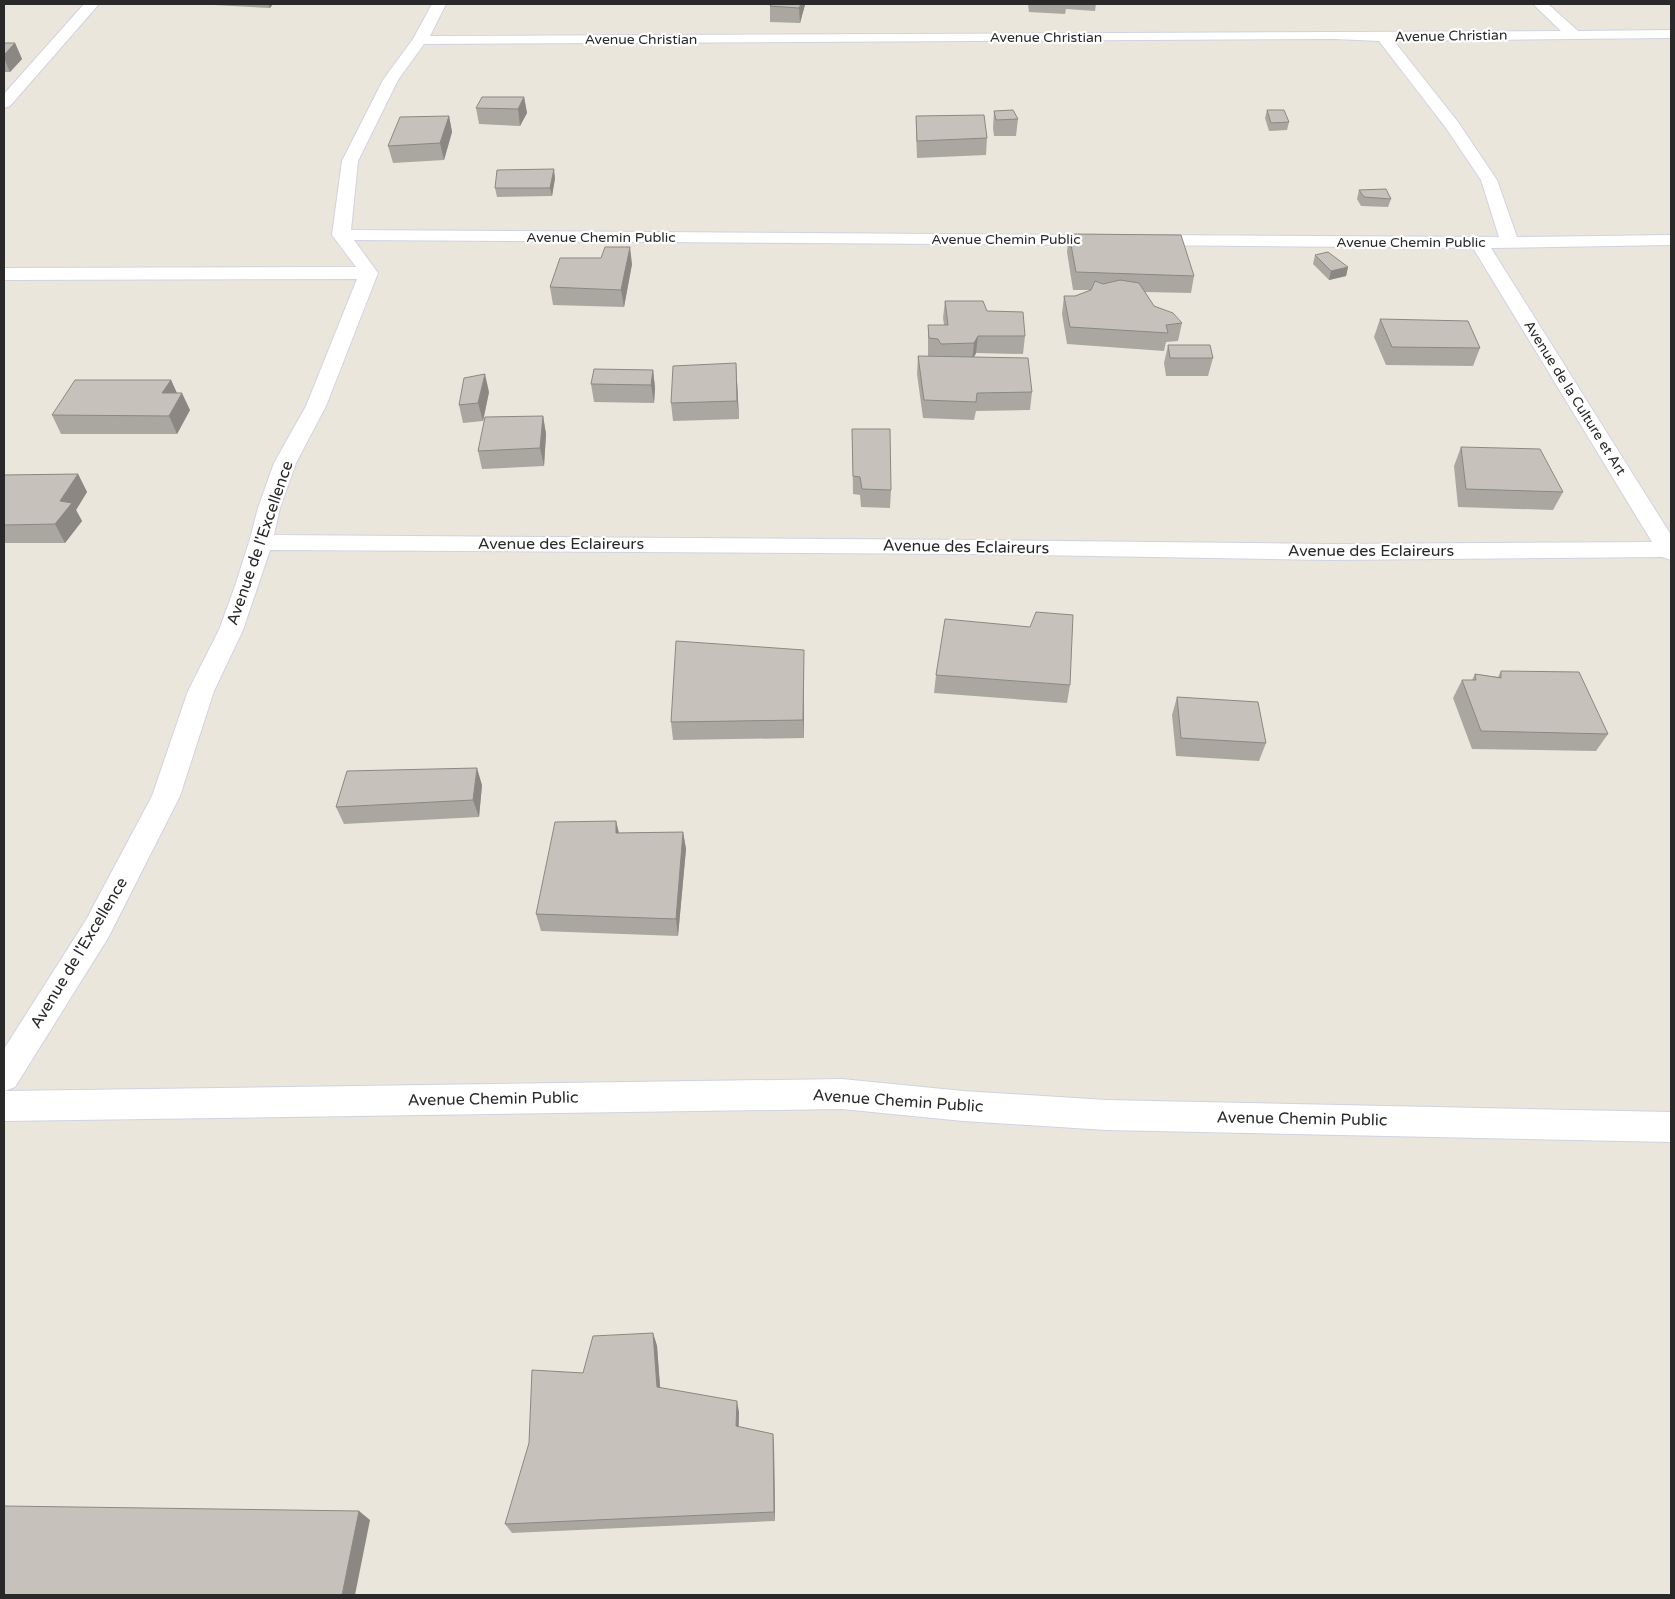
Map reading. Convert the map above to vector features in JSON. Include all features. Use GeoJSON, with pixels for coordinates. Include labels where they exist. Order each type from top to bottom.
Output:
{"type":"FeatureCollection","features":[{"type":"Feature","properties":{"kind":"street"},"geometry":{"type":"LineString","coordinates":[[4,103],[92,4]]}},
{"type":"Feature","properties":{"kind":"street"},"geometry":{"type":"LineString","coordinates":[[370,272],[341,235],[350,161],[391,80],[420,40],[439,4]]}},
{"type":"Feature","properties":{"kind":"street"},"geometry":{"type":"LineString","coordinates":[[1540,4],[1573,34]]}},
{"type":"Feature","properties":{"kind":"street","name":"Avenue Christian"},"geometry":{"type":"LineString","coordinates":[[420,40],[1335,35],[1382,37],[1671,34]]}},
{"type":"Feature","properties":{"kind":"street"},"geometry":{"type":"LineString","coordinates":[[1382,37],[1452,125],[1490,180],[1510,242]]}},
{"type":"Feature","properties":{"kind":"street","name":"Avenue Chemin Public"},"geometry":{"type":"LineString","coordinates":[[341,235],[1479,243],[1671,240]]}},
{"type":"Feature","properties":{"kind":"street","name":"Avenue de la Culture et Art"},"geometry":{"type":"LineString","coordinates":[[1479,243],[1670,551]]}},
{"type":"Feature","properties":{"kind":"street"},"geometry":{"type":"LineString","coordinates":[[4,274],[370,272]]}},
{"type":"Feature","properties":{"kind":"street","name":"Avenue de l'Excellence"},"geometry":{"type":"LineString","coordinates":[[4,1077],[97,929],[166,796],[200,691],[231,630],[285,463],[316,406],[370,272]]}},
{"type":"Feature","properties":{"kind":"street","name":"Avenue des Eclaireurs"},"geometry":{"type":"LineString","coordinates":[[261,542],[968,546],[1331,552],[1670,551]]}},
{"type":"Feature","properties":{"kind":"street","name":"Avenue Chemin Public"},"geometry":{"type":"LineString","coordinates":[[4,1106],[842,1094],[963,1106],[1106,1115],[1671,1127]]}},
{"type":"Feature","properties":{"kind":"building"},"geometry":{"type":"Polygon","coordinates":[[[771,4],[801,4],[799,8],[770,6],[771,4]]]}},
{"type":"Feature","properties":{"kind":"building"},"geometry":{"type":"Polygon","coordinates":[[[4,43],[15,43],[4,55],[4,43]]]}},
{"type":"Feature","properties":{"kind":"building"},"geometry":{"type":"Polygon","coordinates":[[[482,97],[524,97],[518,109],[476,108],[482,97]]]}},
{"type":"Feature","properties":{"kind":"building"},"geometry":{"type":"Polygon","coordinates":[[[1013,110],[1018,119],[996,120],[994,111],[1013,110]]]}},
{"type":"Feature","properties":{"kind":"building"},"geometry":{"type":"Polygon","coordinates":[[[1267,110],[1284,110],[1289,122],[1271,123],[1267,110]]]}},
{"type":"Feature","properties":{"kind":"building"},"geometry":{"type":"Polygon","coordinates":[[[984,115],[987,138],[917,141],[916,116],[984,115]]]}},
{"type":"Feature","properties":{"kind":"building"},"geometry":{"type":"Polygon","coordinates":[[[449,116],[440,143],[388,146],[400,117],[449,116]]]}},
{"type":"Feature","properties":{"kind":"building"},"geometry":{"type":"Polygon","coordinates":[[[554,169],[550,188],[495,188],[497,170],[554,169]]]}},
{"type":"Feature","properties":{"kind":"building"},"geometry":{"type":"Polygon","coordinates":[[[1386,189],[1391,199],[1364,197],[1359,190],[1386,189]]]}},
{"type":"Feature","properties":{"kind":"building"},"geometry":{"type":"Polygon","coordinates":[[[1069,234],[1181,235],[1194,276],[1076,272],[1069,234]]]}},
{"type":"Feature","properties":{"kind":"building"},"geometry":{"type":"Polygon","coordinates":[[[605,247],[630,247],[621,290],[550,287],[560,258],[601,258],[605,247]]]}},
{"type":"Feature","properties":{"kind":"building"},"geometry":{"type":"Polygon","coordinates":[[[1328,252],[1348,267],[1331,271],[1315,255],[1328,252]]]}},
{"type":"Feature","properties":{"kind":"building"},"geometry":{"type":"Polygon","coordinates":[[[1120,280],[1139,283],[1154,306],[1173,313],[1182,323],[1166,325],[1168,333],[1070,327],[1064,296],[1075,296],[1091,290],[1095,281],[1103,284],[1120,280]]]}},
{"type":"Feature","properties":{"kind":"building"},"geometry":{"type":"Polygon","coordinates":[[[945,301],[983,301],[987,311],[1023,312],[1025,336],[978,336],[974,343],[941,344],[938,339],[929,338],[928,325],[948,325],[945,301]]]}},
{"type":"Feature","properties":{"kind":"building"},"geometry":{"type":"Polygon","coordinates":[[[1380,319],[1468,321],[1480,348],[1392,347],[1380,319]]]}},
{"type":"Feature","properties":{"kind":"building"},"geometry":{"type":"Polygon","coordinates":[[[1168,345],[1210,345],[1213,358],[1170,358],[1168,345]]]}},
{"type":"Feature","properties":{"kind":"building"},"geometry":{"type":"Polygon","coordinates":[[[918,356],[1028,358],[1032,392],[977,393],[976,402],[924,400],[918,356]]]}},
{"type":"Feature","properties":{"kind":"building"},"geometry":{"type":"Polygon","coordinates":[[[736,363],[737,401],[671,403],[673,366],[736,363]]]}},
{"type":"Feature","properties":{"kind":"building"},"geometry":{"type":"Polygon","coordinates":[[[594,369],[653,370],[651,385],[591,384],[594,369]]]}},
{"type":"Feature","properties":{"kind":"building"},"geometry":{"type":"Polygon","coordinates":[[[485,374],[478,403],[459,405],[464,378],[485,374]]]}},
{"type":"Feature","properties":{"kind":"building"},"geometry":{"type":"Polygon","coordinates":[[[75,380],[171,380],[162,393],[182,393],[169,416],[52,415],[75,380]]]}},
{"type":"Feature","properties":{"kind":"building"},"geometry":{"type":"Polygon","coordinates":[[[543,416],[540,448],[478,451],[485,417],[543,416]]]}},
{"type":"Feature","properties":{"kind":"building"},"geometry":{"type":"Polygon","coordinates":[[[852,429],[890,429],[891,490],[862,489],[860,477],[853,476],[852,429]]]}},
{"type":"Feature","properties":{"kind":"building"},"geometry":{"type":"Polygon","coordinates":[[[1461,447],[1540,449],[1563,492],[1466,489],[1461,447]]]}},
{"type":"Feature","properties":{"kind":"building"},"geometry":{"type":"Polygon","coordinates":[[[78,474],[60,501],[72,503],[55,524],[4,525],[4,475],[78,474]]]}},
{"type":"Feature","properties":{"kind":"building"},"geometry":{"type":"Polygon","coordinates":[[[1036,612],[1073,615],[1070,685],[936,675],[945,619],[1030,627],[1036,612]]]}},
{"type":"Feature","properties":{"kind":"building"},"geometry":{"type":"Polygon","coordinates":[[[676,641],[804,650],[803,720],[671,722],[676,641]]]}},
{"type":"Feature","properties":{"kind":"building"},"geometry":{"type":"Polygon","coordinates":[[[1501,671],[1579,672],[1608,734],[1481,731],[1462,680],[1476,680],[1475,674],[1501,678],[1501,671]]]}},
{"type":"Feature","properties":{"kind":"building"},"geometry":{"type":"Polygon","coordinates":[[[1177,697],[1258,702],[1266,743],[1181,738],[1177,697]]]}},
{"type":"Feature","properties":{"kind":"building"},"geometry":{"type":"Polygon","coordinates":[[[477,768],[473,800],[336,807],[347,771],[477,768]]]}},
{"type":"Feature","properties":{"kind":"building"},"geometry":{"type":"Polygon","coordinates":[[[616,821],[616,833],[683,832],[676,919],[536,914],[555,822],[616,821]]]}},
{"type":"Feature","properties":{"kind":"building"},"geometry":{"type":"Polygon","coordinates":[[[653,1333],[657,1387],[737,1401],[736,1426],[773,1434],[774,1512],[505,1524],[529,1443],[532,1370],[583,1373],[593,1336],[653,1333]]]}},
{"type":"Feature","properties":{"kind":"building"},"geometry":{"type":"Polygon","coordinates":[[[4,1506],[359,1511],[342,1595],[4,1595],[4,1506]]]}}]}
